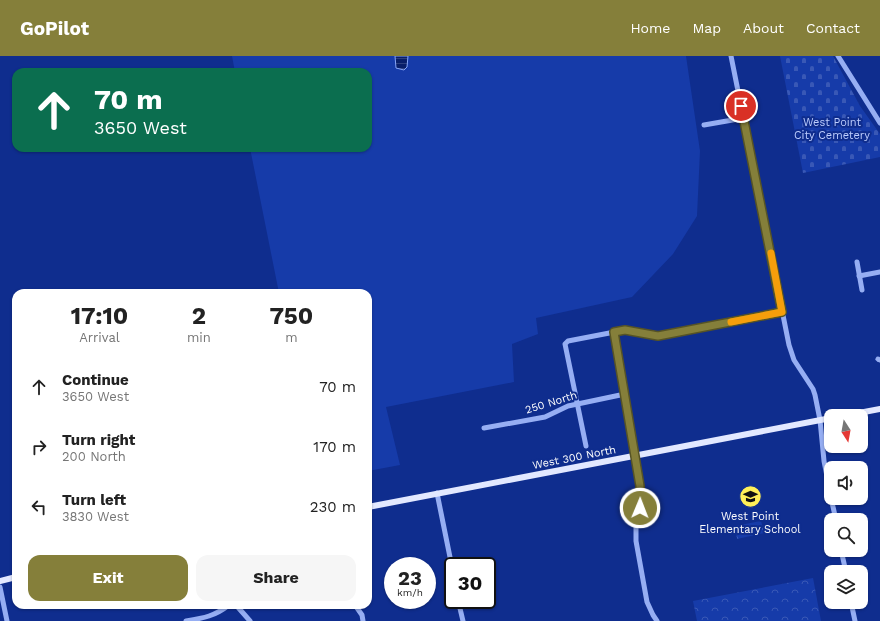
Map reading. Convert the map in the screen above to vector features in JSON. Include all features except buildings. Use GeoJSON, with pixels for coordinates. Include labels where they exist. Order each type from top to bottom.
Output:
{"type":"FeatureCollection","features":[{"type":"Feature","properties":{"kind":"main road"},"geometry":{"type":"LineString","coordinates":[[868,411],[880,409]]}},
{"type":"Feature","properties":{"kind":"main road","name":"West 300 North"},"geometry":{"type":"LineString","coordinates":[[372,506],[824,419]]}},
{"type":"Feature","properties":{"kind":"main road"},"geometry":{"type":"LineString","coordinates":[[0,581],[12,578]]}},
{"type":"Feature","properties":{"kind":"street"},"geometry":{"type":"LineString","coordinates":[[731,56],[791,353],[797,366],[813,389],[815,395],[820,420],[824,461]]}},
{"type":"Feature","properties":{"kind":"street"},"geometry":{"type":"LineString","coordinates":[[838,56],[880,123]]}},
{"type":"Feature","properties":{"kind":"street"},"geometry":{"type":"LineString","coordinates":[[704,125],[744,118]]}},
{"type":"Feature","properties":{"kind":"street"},"geometry":{"type":"LineString","coordinates":[[857,262],[862,290]]}},
{"type":"Feature","properties":{"kind":"street"},"geometry":{"type":"LineString","coordinates":[[859,276],[880,272]]}},
{"type":"Feature","properties":{"kind":"street"},"geometry":{"type":"LineString","coordinates":[[586,446],[566,342],[625,330],[658,336],[782,312]]}},
{"type":"Feature","properties":{"kind":"street"},"geometry":{"type":"LineString","coordinates":[[614,332],[641,493],[640,508],[636,524],[636,541],[647,602],[649,609],[657,621]]}},
{"type":"Feature","properties":{"kind":"street","name":"250 North"},"geometry":{"type":"LineString","coordinates":[[484,428],[545,417],[568,406],[625,394]]}},
{"type":"Feature","properties":{"kind":"street"},"geometry":{"type":"LineString","coordinates":[[437,493],[450,557]]}},
{"type":"Feature","properties":{"kind":"street"},"geometry":{"type":"LineString","coordinates":[[0,587],[7,621]]}},
{"type":"Feature","properties":{"kind":"street"},"geometry":{"type":"LineString","coordinates":[[186,621],[208,617],[224,609]]}},
{"type":"Feature","properties":{"kind":"street"},"geometry":{"type":"LineString","coordinates":[[240,609],[250,621]]}},
{"type":"Feature","properties":{"kind":"street"},"geometry":{"type":"LineString","coordinates":[[358,609],[362,615],[363,621]]}},
{"type":"Feature","properties":{"kind":"street"},"geometry":{"type":"LineString","coordinates":[[460,609],[463,621]]}},
{"type":"Feature","properties":{"kind":"street"},"geometry":{"type":"LineString","coordinates":[[853,609],[855,621]]}},
{"type":"Feature","properties":{"kind":"green space"},"geometry":{"type":"Polygon","coordinates":[[[232,56],[686,56],[700,151],[697,216],[673,254],[632,297],[536,318],[538,334],[512,344],[514,382],[386,407],[400,465],[372,470],[372,289],[278,289],[251,152],[372,152],[372,68],[234,68],[232,56]]]}},
{"type":"Feature","properties":{"kind":"green space","name":"West Point City Cemetery"},"geometry":{"type":"Polygon","coordinates":[[[780,56],[833,56],[860,106],[880,134],[880,157],[803,173],[780,56]]]}},
{"type":"Feature","properties":{"kind":"green space"},"geometry":{"type":"Polygon","coordinates":[[[761,521],[764,533],[737,539],[735,526],[761,521]]]}},
{"type":"Feature","properties":{"kind":"green space"},"geometry":{"type":"Polygon","coordinates":[[[813,578],[821,621],[697,621],[693,601],[813,578]]]}},
{"type":"Feature","properties":{"kind":"shaded area"},"geometry":{"type":"Polygon","coordinates":[[[395,56],[408,56],[407,67],[404,70],[396,68],[395,56]]]}},
{"type":"Feature","properties":{"kind":"slow traffic"},"geometry":{"type":"LineString","coordinates":[[731,322],[782,312],[771,253]]}},
{"type":"Feature","properties":{"kind":"place","name":"West Point Elementary School"},"geometry":{"type":"Point","coordinates":[750,496]}},
{"type":"Feature","properties":{"kind":"route"},"geometry":{"type":"LineString","coordinates":[[640,508],[640,486],[614,332],[625,330],[658,336],[782,312],[741,106]]}}]}
